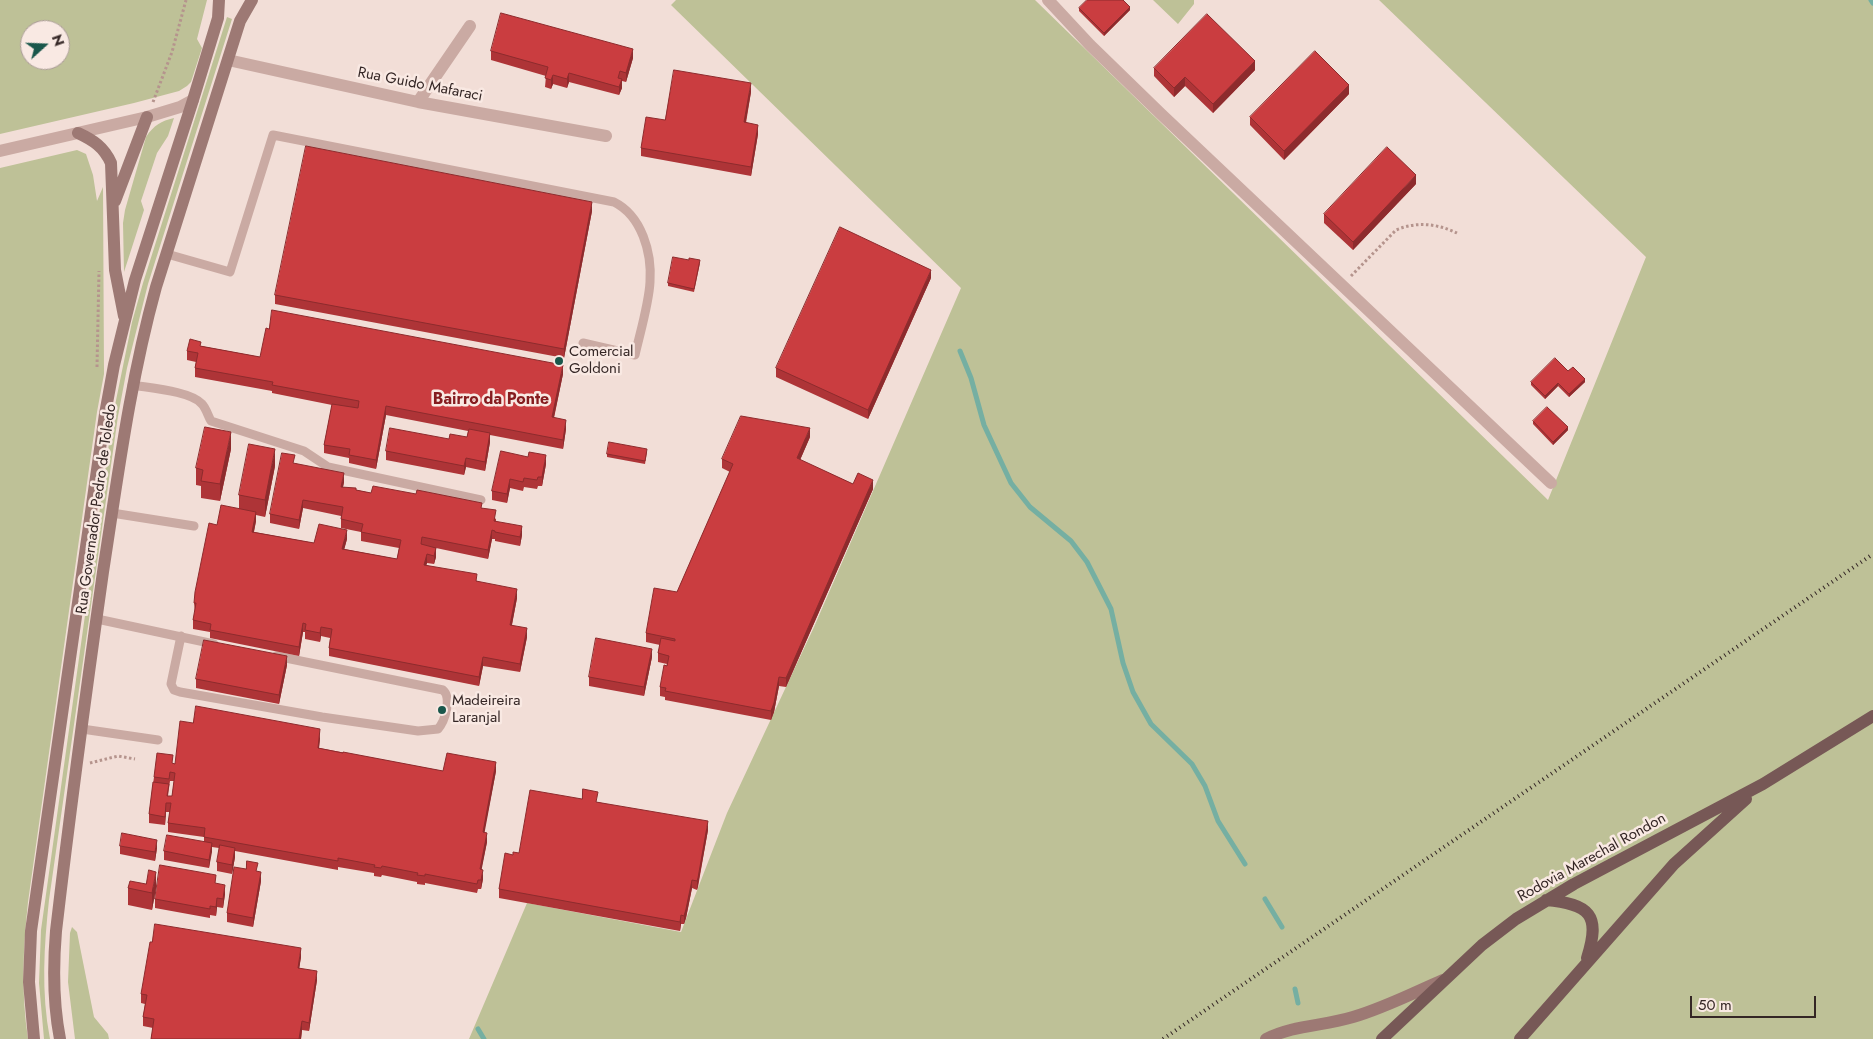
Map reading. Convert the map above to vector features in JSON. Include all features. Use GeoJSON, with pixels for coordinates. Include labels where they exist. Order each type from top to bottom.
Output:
{"type":"FeatureCollection","features":[{"type":"Feature","properties":{"kind":"main road","name":"Rua Governador Pedro de Toledo"},"geometry":{"type":"LineString","coordinates":[[34,1039],[29,961],[34,902],[105,414],[124,320],[194,100],[218,18],[219,0]]}},
{"type":"Feature","properties":{"kind":"main road","name":"Rua Governador Pedro de Toledo"},"geometry":{"type":"LineString","coordinates":[[60,1039],[56,1009],[54,958],[58,908],[126,417],[145,326],[240,21],[252,0]]}},
{"type":"Feature","properties":{"kind":"main road"},"geometry":{"type":"LineString","coordinates":[[113,206],[147,117]]}},
{"type":"Feature","properties":{"kind":"main road"},"geometry":{"type":"LineString","coordinates":[[78,133],[97,143],[111,162],[115,270],[124,320]]}},
{"type":"Feature","properties":{"kind":"main road","name":"Rodovia Marechal Rondon"},"geometry":{"type":"LineString","coordinates":[[1382,1039],[1482,944],[1546,900],[1763,784],[1873,716]]}},
{"type":"Feature","properties":{"kind":"main road","name":"Rodovia Marechal Rondon"},"geometry":{"type":"LineString","coordinates":[[1520,1039],[1674,864],[1704,835],[1763,784]]}},
{"type":"Feature","properties":{"kind":"main road"},"geometry":{"type":"LineString","coordinates":[[1546,900],[1575,904],[1586,911],[1591,919],[1592,939],[1585,964]]}},
{"type":"Feature","properties":{"kind":"main road"},"geometry":{"type":"LineString","coordinates":[[1266,1039],[1288,1030],[1351,1018],[1445,980]]}},
{"type":"Feature","properties":{"kind":"street"},"geometry":{"type":"LineString","coordinates":[[1048,0],[1090,45],[1341,286],[1551,483]]}},
{"type":"Feature","properties":{"kind":"street"},"geometry":{"type":"LineString","coordinates":[[418,102],[470,26]]}},
{"type":"Feature","properties":{"kind":"street","name":"Rua Guido Mafaraci"},"geometry":{"type":"LineString","coordinates":[[228,60],[418,102],[606,136]]}},
{"type":"Feature","properties":{"kind":"street"},"geometry":{"type":"LineString","coordinates":[[0,151],[147,117],[180,107],[194,100]]}},
{"type":"Feature","properties":{"kind":"lane"},"geometry":{"type":"LineString","coordinates":[[167,254],[230,272],[272,135],[614,202],[624,207],[634,217],[646,243],[650,265],[650,284],[635,354],[583,343]]}},
{"type":"Feature","properties":{"kind":"lane"},"geometry":{"type":"LineString","coordinates":[[132,385],[189,396],[202,404],[211,422],[304,451],[328,467],[480,500]]}},
{"type":"Feature","properties":{"kind":"lane"},"geometry":{"type":"LineString","coordinates":[[112,513],[194,526]]}},
{"type":"Feature","properties":{"kind":"lane"},"geometry":{"type":"LineString","coordinates":[[97,618],[224,646]]}},
{"type":"Feature","properties":{"kind":"lane"},"geometry":{"type":"LineString","coordinates":[[181,636],[171,684],[174,690],[322,717],[418,730],[438,729],[441,725],[448,699],[447,694],[443,690],[263,654]]}},
{"type":"Feature","properties":{"kind":"lane"},"geometry":{"type":"LineString","coordinates":[[82,729],[158,740]]}},
{"type":"Feature","properties":{"kind":"path"},"geometry":{"type":"LineString","coordinates":[[147,117],[172,52],[186,0]]}},
{"type":"Feature","properties":{"kind":"path"},"geometry":{"type":"LineString","coordinates":[[1341,286],[1396,230],[1404,227],[1430,225],[1444,227],[1458,233]]}},
{"type":"Feature","properties":{"kind":"path"},"geometry":{"type":"LineString","coordinates":[[77,767],[118,756],[135,759]]}},
{"type":"Feature","properties":{"kind":"green space"},"geometry":{"type":"Polygon","coordinates":[[[0,0],[207,0],[197,39],[202,48],[191,82],[179,91],[0,134],[0,0]]]}},
{"type":"Feature","properties":{"kind":"green space"},"geometry":{"type":"Polygon","coordinates":[[[676,0],[1035,0],[1548,500],[1646,257],[1379,0],[1873,0],[1873,1039],[469,1039],[527,903],[681,932],[727,813],[814,627],[961,288],[671,5],[676,0]]]}},
{"type":"Feature","properties":{"kind":"green space"},"geometry":{"type":"Polygon","coordinates":[[[1153,0],[1194,0],[1194,4],[1178,24],[1153,0]]]}},
{"type":"Feature","properties":{"kind":"green space"},"geometry":{"type":"Polygon","coordinates":[[[227,17],[232,19],[148,284],[127,368],[118,416],[49,900],[44,986],[50,1039],[44,1039],[39,983],[41,930],[113,415],[132,322],[143,283],[227,17]]]}},
{"type":"Feature","properties":{"kind":"green space"},"geometry":{"type":"Polygon","coordinates":[[[174,118],[168,136],[157,153],[141,201],[144,210],[124,272],[123,223],[125,210],[146,137],[158,124],[174,118]]]}},
{"type":"Feature","properties":{"kind":"green space"},"geometry":{"type":"Polygon","coordinates":[[[77,150],[86,154],[93,175],[97,201],[103,187],[104,374],[97,412],[28,902],[25,937],[24,1004],[28,1039],[0,1039],[0,168],[77,150]]]}},
{"type":"Feature","properties":{"kind":"green space"},"geometry":{"type":"Polygon","coordinates":[[[72,927],[77,932],[94,1017],[108,1034],[109,1039],[75,1039],[68,982],[70,933],[72,927]]]}},
{"type":"Feature","properties":{"kind":"building"},"geometry":{"type":"Polygon","coordinates":[[[1087,0],[1123,0],[1130,7],[1104,33],[1079,8],[1087,0]]]}},
{"type":"Feature","properties":{"kind":"building"},"geometry":{"type":"Polygon","coordinates":[[[501,13],[633,49],[626,73],[620,71],[618,78],[622,79],[619,87],[569,73],[567,79],[553,75],[551,80],[545,78],[548,67],[491,51],[501,13]]]}},
{"type":"Feature","properties":{"kind":"building"},"geometry":{"type":"Polygon","coordinates":[[[1207,14],[1255,61],[1213,104],[1185,77],[1174,88],[1154,68],[1207,14]]]}},
{"type":"Feature","properties":{"kind":"building"},"geometry":{"type":"Polygon","coordinates":[[[1315,51],[1349,85],[1284,151],[1250,117],[1315,51]]]}},
{"type":"Feature","properties":{"kind":"building"},"geometry":{"type":"Polygon","coordinates":[[[674,70],[751,83],[744,122],[758,125],[751,167],[641,148],[646,117],[665,120],[674,70]]]}},
{"type":"Feature","properties":{"kind":"building"},"geometry":{"type":"Polygon","coordinates":[[[306,146],[592,202],[564,349],[275,295],[306,146]]]}},
{"type":"Feature","properties":{"kind":"building"},"geometry":{"type":"Polygon","coordinates":[[[1387,147],[1416,175],[1353,242],[1324,214],[1387,147]]]}},
{"type":"Feature","properties":{"kind":"building"},"geometry":{"type":"Polygon","coordinates":[[[840,227],[931,270],[868,410],[776,368],[840,227]]]}},
{"type":"Feature","properties":{"kind":"building"},"geometry":{"type":"Polygon","coordinates":[[[673,257],[700,260],[694,289],[668,283],[673,257]]]}},
{"type":"Feature","properties":{"kind":"building"},"geometry":{"type":"Polygon","coordinates":[[[272,310],[563,365],[552,417],[566,420],[563,440],[386,406],[376,460],[349,455],[350,449],[324,445],[332,404],[358,408],[359,401],[272,385],[273,382],[195,368],[198,353],[187,351],[190,339],[201,342],[200,346],[260,357],[266,328],[269,329],[272,310]]]}},
{"type":"Feature","properties":{"kind":"building"},"geometry":{"type":"Polygon","coordinates":[[[1555,358],[1568,371],[1573,367],[1585,379],[1569,394],[1558,383],[1545,396],[1531,382],[1555,358]]]}},
{"type":"Feature","properties":{"kind":"building"},"geometry":{"type":"Polygon","coordinates":[[[1547,407],[1568,427],[1553,442],[1533,421],[1547,407]]]}},
{"type":"Feature","properties":{"kind":"building"},"geometry":{"type":"Polygon","coordinates":[[[741,416],[810,428],[797,458],[853,484],[858,473],[873,480],[786,678],[779,677],[771,711],[665,691],[666,688],[660,687],[664,665],[667,666],[669,656],[658,653],[661,638],[675,641],[675,639],[646,633],[654,588],[677,592],[733,464],[722,459],[741,416]]]}},
{"type":"Feature","properties":{"kind":"building"},"geometry":{"type":"Polygon","coordinates":[[[205,427],[231,432],[220,484],[201,481],[203,470],[196,468],[205,427]]]}},
{"type":"Feature","properties":{"kind":"building"},"geometry":{"type":"Polygon","coordinates":[[[390,428],[449,439],[450,434],[467,437],[469,429],[490,433],[485,462],[466,458],[464,466],[386,451],[390,428]]]}},
{"type":"Feature","properties":{"kind":"building"},"geometry":{"type":"Polygon","coordinates":[[[609,442],[647,449],[645,461],[607,454],[609,442]]]}},
{"type":"Feature","properties":{"kind":"building"},"geometry":{"type":"Polygon","coordinates":[[[249,444],[275,449],[265,500],[239,495],[249,444]]]}},
{"type":"Feature","properties":{"kind":"building"},"geometry":{"type":"Polygon","coordinates":[[[501,451],[528,457],[529,452],[546,455],[542,477],[538,477],[537,480],[524,478],[523,482],[510,479],[507,494],[492,491],[501,451]]]}},
{"type":"Feature","properties":{"kind":"building"},"geometry":{"type":"Polygon","coordinates":[[[282,453],[295,455],[293,463],[344,473],[341,487],[356,488],[356,490],[371,493],[373,486],[416,494],[417,490],[482,503],[481,508],[496,510],[494,521],[522,526],[520,537],[492,530],[488,550],[422,537],[421,544],[436,548],[434,556],[427,554],[424,565],[477,574],[476,581],[517,589],[510,625],[527,628],[520,664],[483,657],[479,677],[329,648],[332,629],[321,627],[320,633],[305,630],[306,624],[303,623],[299,647],[210,630],[211,624],[193,620],[196,603],[194,603],[195,592],[209,523],[217,525],[221,505],[256,512],[252,532],[314,543],[319,524],[347,530],[342,549],[397,559],[401,540],[361,532],[363,524],[341,519],[343,507],[303,500],[299,520],[270,514],[282,453]]]}},
{"type":"Feature","properties":{"kind":"building"},"geometry":{"type":"Polygon","coordinates":[[[596,638],[652,649],[644,687],[589,677],[596,638]]]}},
{"type":"Feature","properties":{"kind":"building"},"geometry":{"type":"Polygon","coordinates":[[[204,640],[287,656],[279,695],[196,679],[204,640]]]}},
{"type":"Feature","properties":{"kind":"building"},"geometry":{"type":"Polygon","coordinates":[[[196,706],[320,729],[318,748],[343,753],[443,771],[447,753],[496,762],[483,832],[487,833],[480,869],[483,870],[481,880],[478,880],[477,884],[425,874],[425,876],[417,875],[418,873],[382,866],[381,868],[374,867],[375,865],[338,858],[338,861],[204,837],[205,828],[168,823],[171,803],[166,803],[165,817],[149,814],[153,782],[169,784],[167,796],[172,796],[175,773],[170,772],[169,779],[154,777],[157,753],[173,755],[172,763],[175,764],[180,721],[193,723],[196,706]]]}},
{"type":"Feature","properties":{"kind":"building"},"geometry":{"type":"Polygon","coordinates":[[[583,789],[598,792],[596,802],[708,821],[698,878],[697,881],[692,880],[684,916],[681,915],[680,922],[499,889],[505,853],[513,855],[513,852],[519,853],[530,790],[582,799],[583,789]]]}},
{"type":"Feature","properties":{"kind":"building"},"geometry":{"type":"Polygon","coordinates":[[[122,833],[157,840],[155,852],[120,846],[122,833]]]}},
{"type":"Feature","properties":{"kind":"building"},"geometry":{"type":"Polygon","coordinates":[[[167,835],[212,843],[209,860],[164,851],[167,835]]]}},
{"type":"Feature","properties":{"kind":"building"},"geometry":{"type":"Polygon","coordinates":[[[220,845],[235,848],[232,865],[217,862],[220,845]]]}},
{"type":"Feature","properties":{"kind":"building"},"geometry":{"type":"Polygon","coordinates":[[[247,861],[258,863],[256,871],[261,872],[253,918],[227,913],[234,867],[246,869],[247,861]]]}},
{"type":"Feature","properties":{"kind":"building"},"geometry":{"type":"Polygon","coordinates":[[[160,865],[216,875],[215,883],[225,885],[223,899],[217,898],[216,907],[210,906],[210,909],[155,899],[160,865]]]}},
{"type":"Feature","properties":{"kind":"building"},"geometry":{"type":"Polygon","coordinates":[[[149,870],[156,872],[152,893],[128,888],[130,881],[146,884],[149,870]]]}},
{"type":"Feature","properties":{"kind":"building"},"geometry":{"type":"Polygon","coordinates":[[[155,924],[301,948],[298,968],[317,971],[309,1023],[302,1021],[299,1039],[151,1039],[154,1019],[143,1017],[147,995],[141,994],[155,924]]]}},
{"type":"Feature","properties":{"kind":"waterway"},"geometry":{"type":"LineString","coordinates":[[960,351],[971,378],[984,425],[1011,483],[1030,507],[1071,541],[1087,562],[1111,609],[1123,663],[1133,692],[1151,724],[1192,764],[1205,786],[1218,821],[1245,864]]}},
{"type":"Feature","properties":{"kind":"waterway"},"geometry":{"type":"LineString","coordinates":[[1265,899],[1282,927]]}},
{"type":"Feature","properties":{"kind":"waterway"},"geometry":{"type":"LineString","coordinates":[[1295,989],[1298,1003]]}},
{"type":"Feature","properties":{"kind":"waterway"},"geometry":{"type":"LineString","coordinates":[[478,1029],[484,1039]]}},
{"type":"Feature","properties":{"kind":"railway"},"geometry":{"type":"LineString","coordinates":[[1163,1039],[1873,554]]}},
{"type":"Feature","properties":{"kind":"place","name":"Comercial Goldoni"},"geometry":{"type":"Point","coordinates":[559,361]}},
{"type":"Feature","properties":{"kind":"place","name":"Madeireira Laranjal"},"geometry":{"type":"Point","coordinates":[442,710]}},
{"type":"Feature","properties":{"kind":"district","name":"Bairro da Ponte"},"geometry":{"type":"Point","coordinates":[491,400]}}]}
